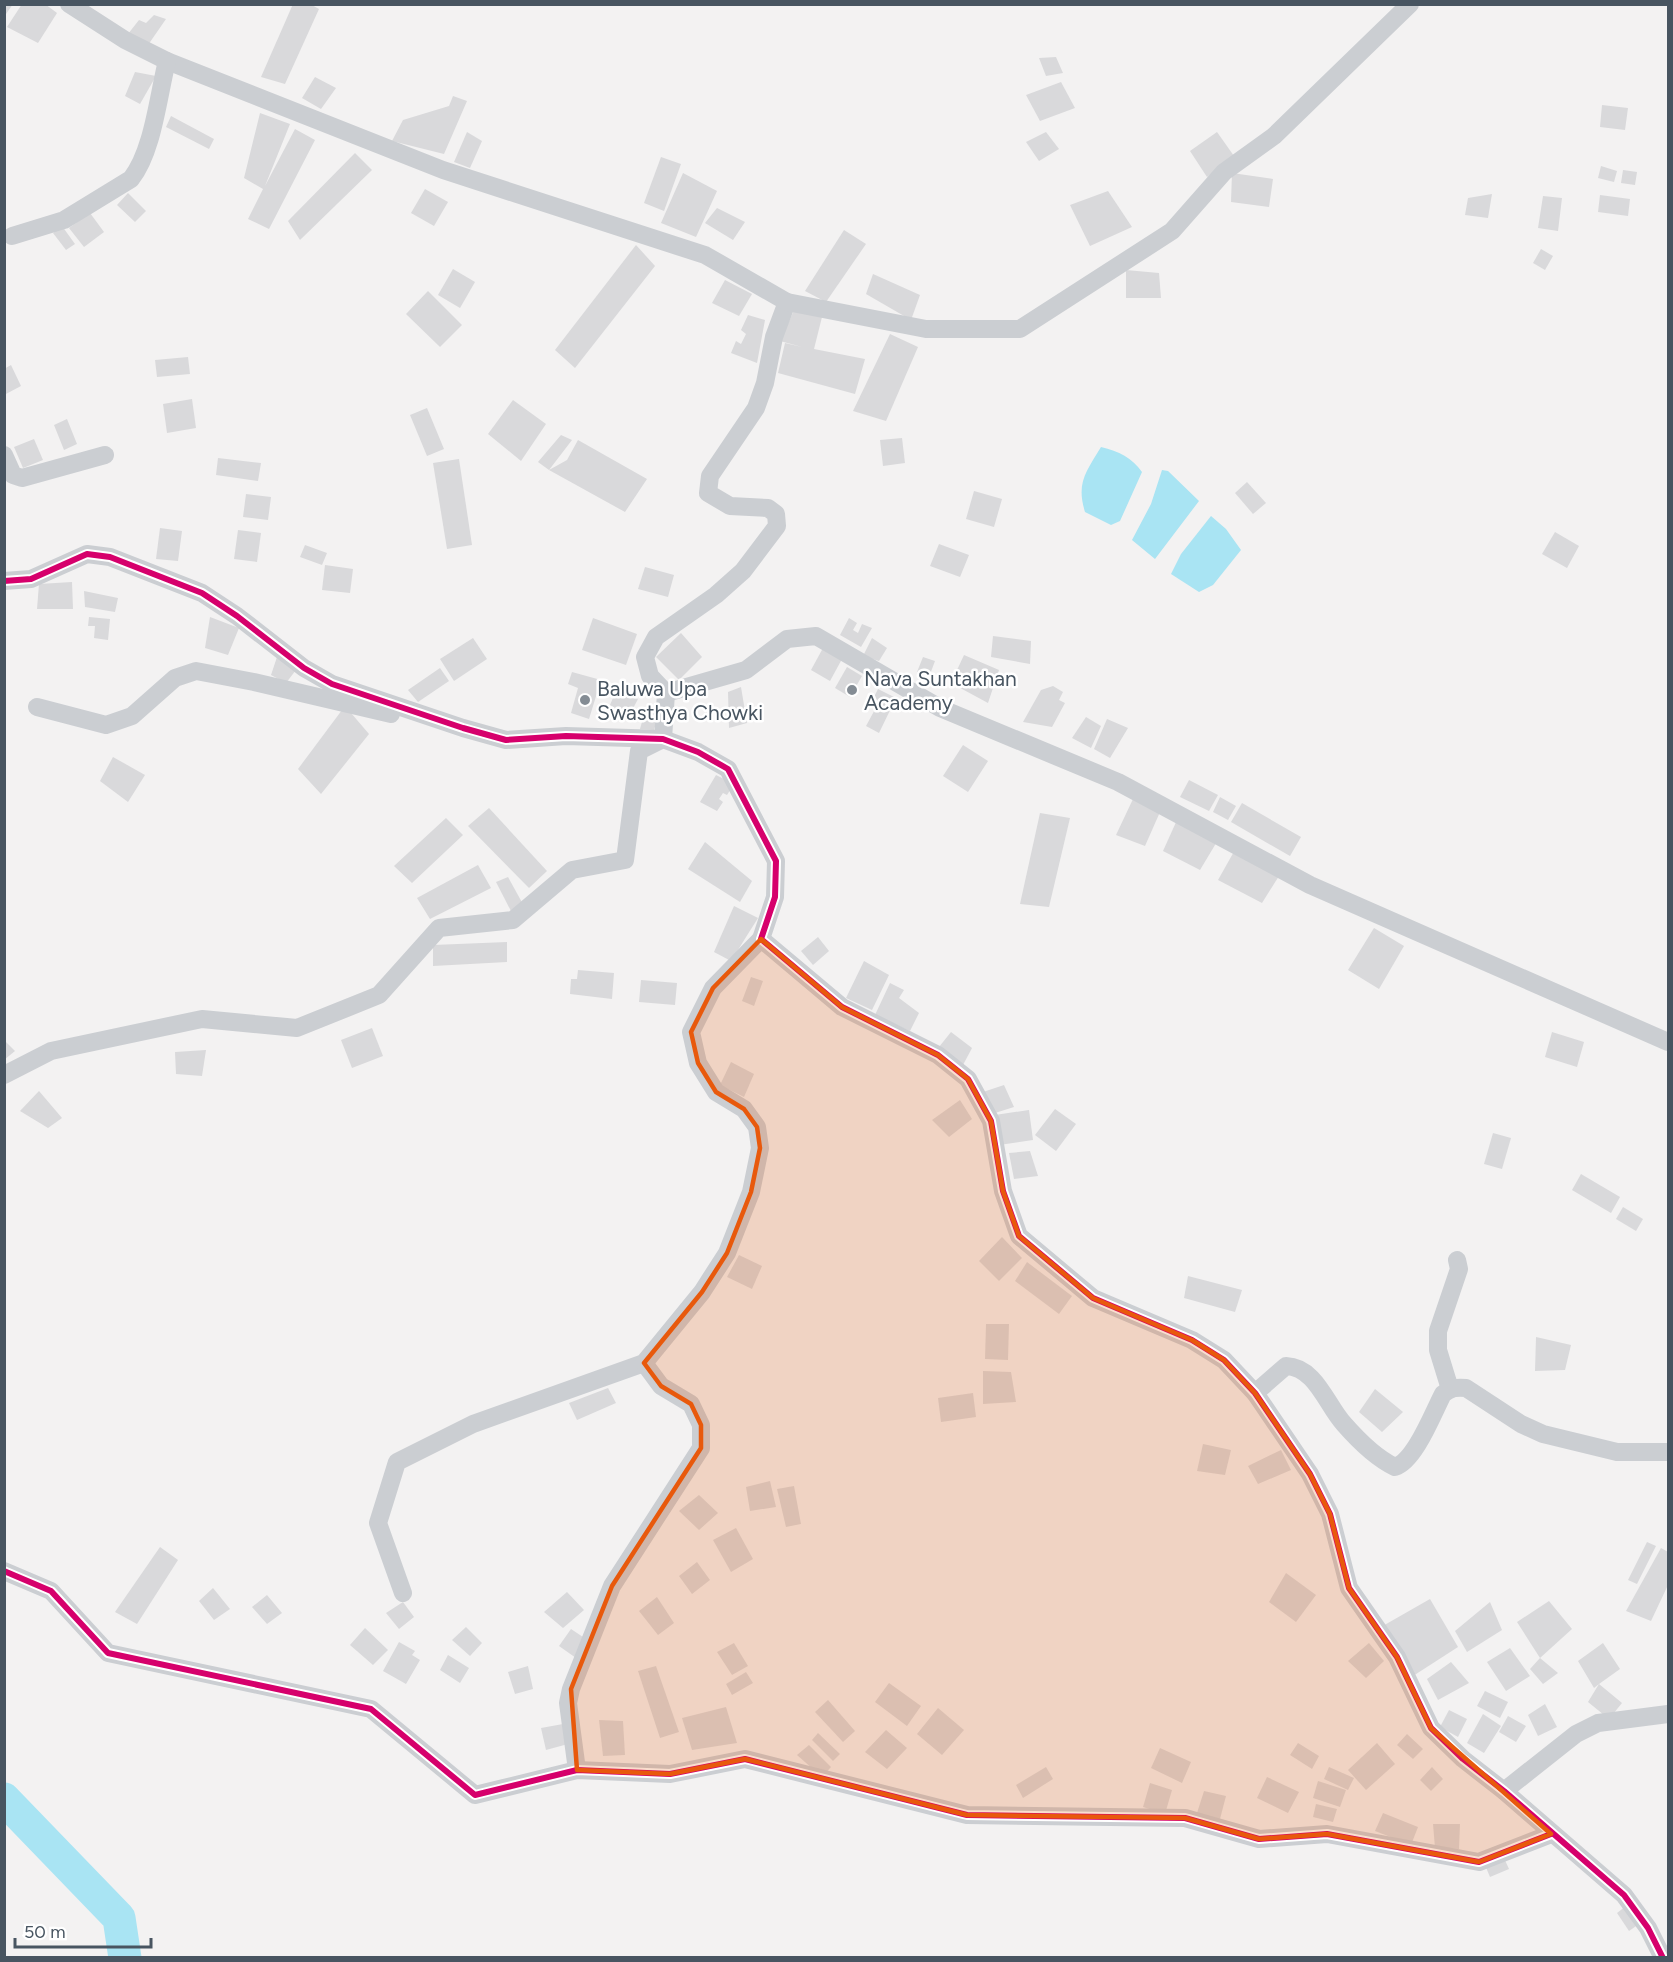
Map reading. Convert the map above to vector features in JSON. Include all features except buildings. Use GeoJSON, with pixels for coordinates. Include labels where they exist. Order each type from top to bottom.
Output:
{"type":"FeatureCollection","features":[{"type":"Feature","properties":{"kind":"street"},"geometry":{"type":"LineString","coordinates":[[69,4],[125,40],[167,61],[443,170],[705,255],[787,302],[926,329],[1020,329],[1172,231],[1224,172],[1274,136],[1410,4]]}},
{"type":"Feature","properties":{"kind":"street"},"geometry":{"type":"LineString","coordinates":[[12,236],[64,220],[131,179],[139,169],[150,139],[167,61]]}},
{"type":"Feature","properties":{"kind":"street"},"geometry":{"type":"LineString","coordinates":[[663,739],[666,693],[650,676],[645,657],[656,637],[716,595],[743,571],[777,526],[776,514],[768,508],[730,506],[708,493],[710,476],[756,408],[765,382],[774,337],[787,302]]}},
{"type":"Feature","properties":{"kind":"street"},"geometry":{"type":"LineString","coordinates":[[4,455],[13,476],[22,478],[105,455]]}},
{"type":"Feature","properties":{"kind":"street"},"geometry":{"type":"LineString","coordinates":[[4,581],[31,579],[87,554],[110,557],[201,593],[304,668],[332,684],[506,740],[566,736],[663,739],[698,752],[728,769],[776,861],[775,897],[761,939],[713,988],[691,1032],[698,1063],[716,1092],[744,1109],[757,1127],[760,1148],[751,1192],[727,1253],[702,1292],[644,1363],[472,1424],[397,1462],[378,1523],[403,1593]]}},
{"type":"Feature","properties":{"kind":"street"},"geometry":{"type":"LineString","coordinates":[[666,693],[746,670],[787,639],[816,636],[940,708],[1118,782],[1310,885],[1668,1042]]}},
{"type":"Feature","properties":{"kind":"street"},"geometry":{"type":"LineString","coordinates":[[37,707],[106,725],[132,717],[175,678],[196,671],[391,714],[426,714]]}},
{"type":"Feature","properties":{"kind":"street"},"geometry":{"type":"LineString","coordinates":[[4,1075],[51,1052],[202,1019],[297,1028],[379,995],[439,928],[513,920],[572,870],[624,860],[639,750],[663,739]]}},
{"type":"Feature","properties":{"kind":"street"},"geometry":{"type":"LineString","coordinates":[[761,939],[842,1006],[938,1054],[968,1079],[991,1121],[1003,1191],[1019,1236],[1093,1298],[1192,1340],[1224,1360],[1255,1393],[1320,1494],[1330,1514],[1349,1588],[1397,1657],[1431,1728],[1463,1759],[1504,1791],[1551,1834],[1594,1867],[1623,1895],[1648,1928],[1663,1958]]}},
{"type":"Feature","properties":{"kind":"street"},"geometry":{"type":"LineString","coordinates":[[1450,1389],[1437,1341],[1438,1331],[1458,1276],[1457,1260]]}},
{"type":"Feature","properties":{"kind":"street"},"geometry":{"type":"LineString","coordinates":[[577,1770],[568,1703],[571,1689],[612,1586],[701,1448],[701,1425],[691,1404],[661,1386],[644,1363]]}},
{"type":"Feature","properties":{"kind":"street"},"geometry":{"type":"LineString","coordinates":[[1255,1393],[1286,1366],[1303,1371],[1343,1424],[1385,1462],[1395,1467],[1403,1465],[1411,1456],[1443,1394],[1450,1389],[1466,1388],[1521,1424],[1543,1434],[1617,1452],[1668,1452]]}},
{"type":"Feature","properties":{"kind":"street"},"geometry":{"type":"LineString","coordinates":[[4,1571],[51,1591],[108,1653],[371,1709],[476,1794],[577,1770],[669,1774],[745,1759],[967,1815],[1185,1818],[1259,1839],[1327,1834],[1479,1862],[1551,1834]]}},
{"type":"Feature","properties":{"kind":"street"},"geometry":{"type":"LineString","coordinates":[[1504,1791],[1576,1734],[1598,1724],[1668,1714]]}},
{"type":"Feature","properties":{"kind":"highlighted area"},"geometry":{"type":"Polygon","coordinates":[[[761,939],[842,1007],[938,1055],[968,1079],[991,1121],[1003,1191],[1019,1236],[1093,1298],[1192,1340],[1224,1360],[1255,1393],[1310,1474],[1330,1514],[1349,1588],[1397,1657],[1431,1728],[1551,1834],[1479,1862],[1327,1834],[1259,1839],[1185,1818],[967,1815],[745,1759],[670,1774],[577,1770],[571,1689],[612,1586],[701,1448],[701,1425],[691,1404],[661,1386],[644,1363],[702,1292],[727,1253],[751,1192],[760,1148],[757,1127],[744,1109],[716,1092],[698,1063],[691,1032],[713,988],[761,939]]]}},
{"type":"Feature","properties":{"kind":"water"},"geometry":{"type":"Polygon","coordinates":[[[1101,447],[1124,456],[1142,472],[1120,521],[1111,525],[1085,512],[1082,502],[1084,478],[1101,447]]]}},
{"type":"Feature","properties":{"kind":"water"},"geometry":{"type":"Polygon","coordinates":[[[1162,470],[1168,471],[1199,501],[1155,559],[1132,540],[1151,504],[1162,470]]]}},
{"type":"Feature","properties":{"kind":"water"},"geometry":{"type":"Polygon","coordinates":[[[1211,516],[1226,529],[1241,550],[1213,585],[1199,592],[1171,574],[1181,554],[1211,516]]]}},
{"type":"Feature","properties":{"kind":"waterway"},"geometry":{"type":"LineString","coordinates":[[4,1799],[119,1918],[125,1958]]}},
{"type":"Feature","properties":{"kind":"cycle path"},"geometry":{"type":"LineString","coordinates":[[4,581],[31,579],[87,554],[110,557],[202,593],[237,616],[304,668],[332,684],[506,740],[566,736],[663,739],[698,752],[728,769],[776,861],[775,897],[761,939],[842,1007],[938,1055],[968,1079],[991,1121],[1003,1191],[1019,1236],[1093,1298],[1192,1340],[1224,1360],[1255,1393],[1310,1474],[1330,1514],[1349,1588],[1397,1657],[1431,1728],[1463,1759],[1504,1791],[1624,1895],[1648,1928],[1663,1958]]}},
{"type":"Feature","properties":{"kind":"cycle path"},"geometry":{"type":"LineString","coordinates":[[4,1571],[51,1591],[108,1653],[371,1709],[475,1795],[577,1770],[670,1774],[745,1759],[967,1815],[1185,1818],[1259,1839],[1327,1834],[1479,1862],[1551,1834]]}},
{"type":"Feature","properties":{"kind":"place","name":"Nava Suntakhan Academy"},"geometry":{"type":"Point","coordinates":[852,690]}},
{"type":"Feature","properties":{"kind":"place","name":"Baluwa Upa Swasthya Chowki"},"geometry":{"type":"Point","coordinates":[585,700]}}]}
